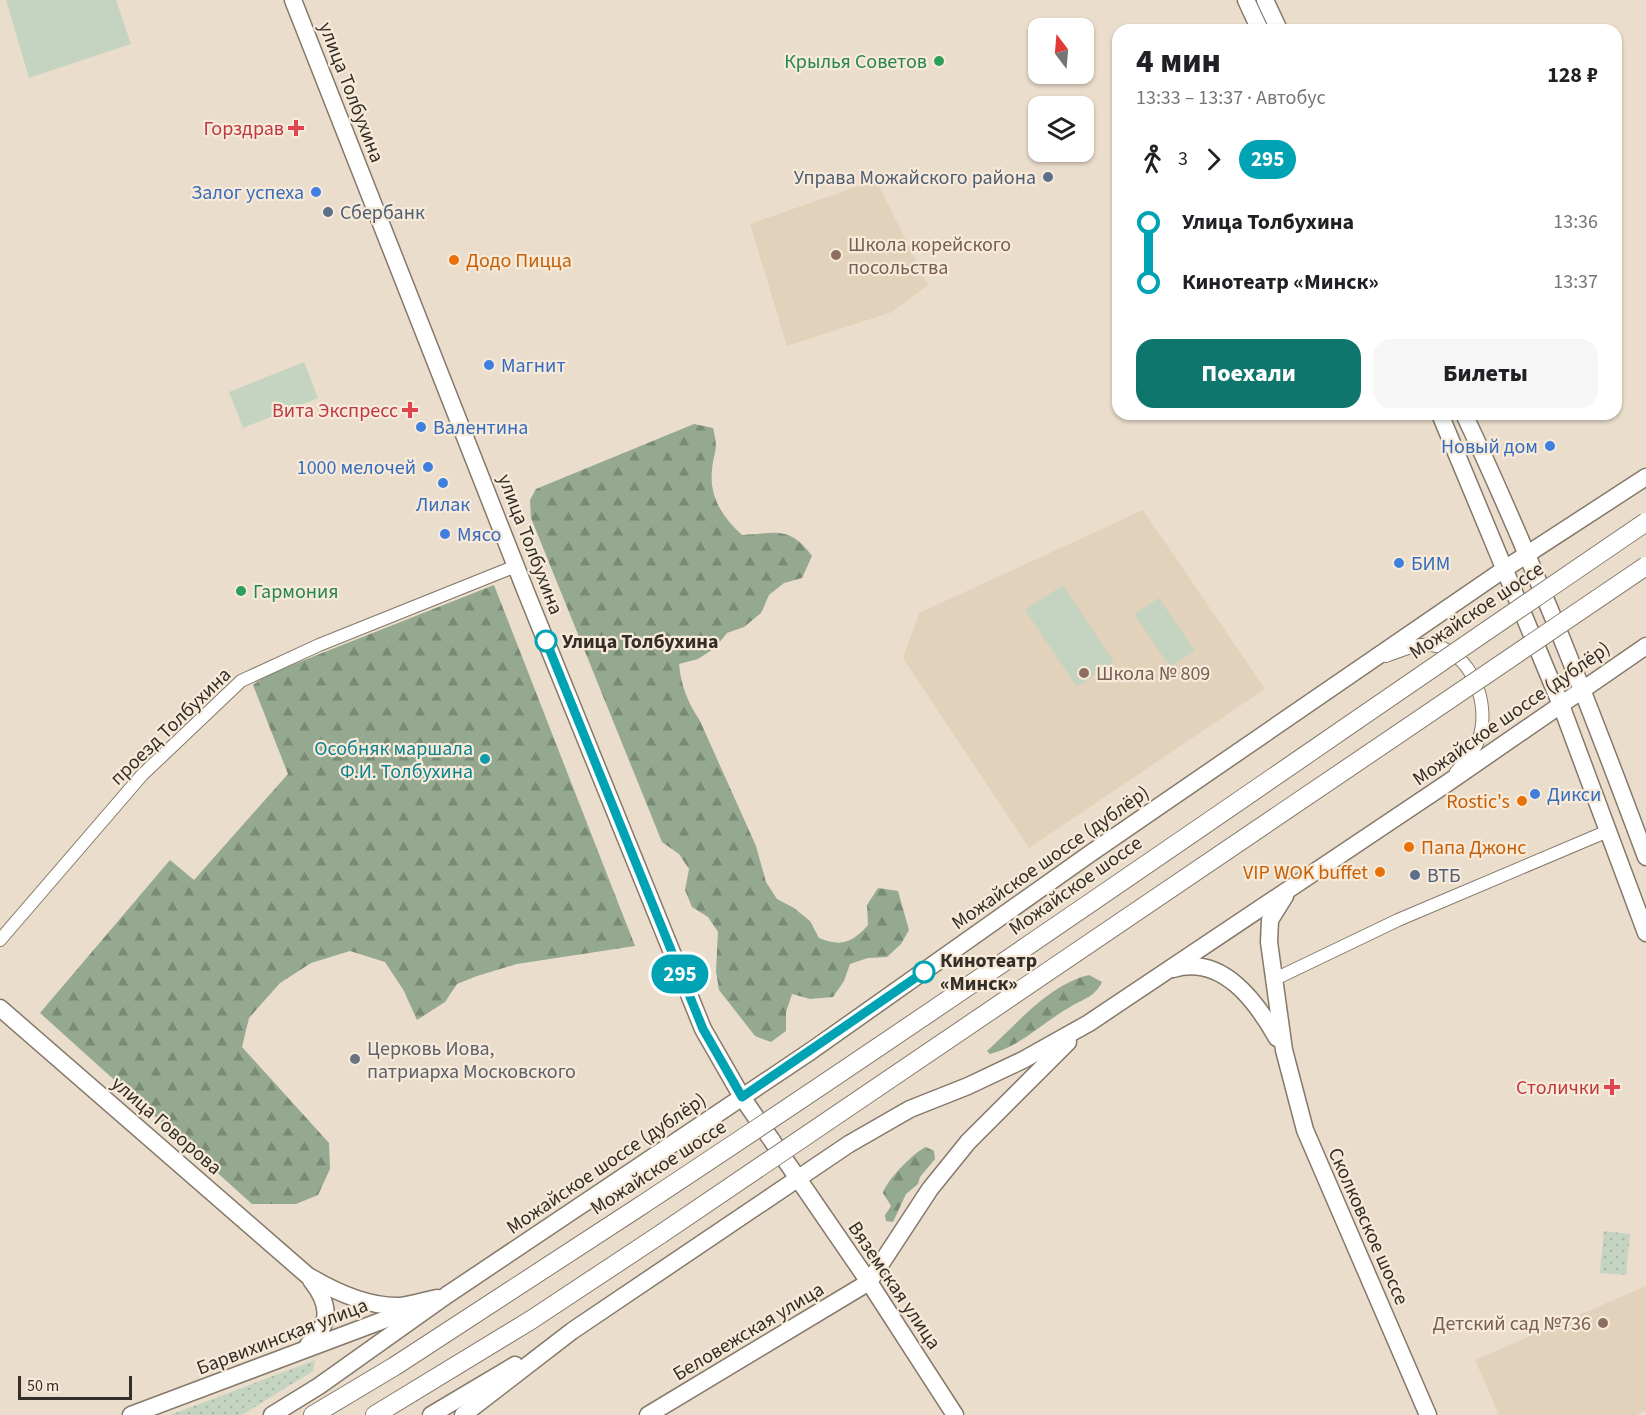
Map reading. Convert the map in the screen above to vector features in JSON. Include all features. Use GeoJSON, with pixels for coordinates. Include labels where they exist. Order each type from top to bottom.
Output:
{"type":"FeatureCollection","features":[{"type":"Feature","properties":{"kind":"main road","name":"улица Толбухина"},"geometry":{"type":"LineString","coordinates":[[293,0],[516,566],[703,1029],[742,1097],[797,1179]]}},
{"type":"Feature","properties":{"kind":"main road"},"geometry":{"type":"LineString","coordinates":[[1246,0],[1257,24]]}},
{"type":"Feature","properties":{"kind":"main road"},"geometry":{"type":"LineString","coordinates":[[1265,0],[1276,24]]}},
{"type":"Feature","properties":{"kind":"main road"},"geometry":{"type":"LineString","coordinates":[[1443,420],[1561,705],[1646,933]]}},
{"type":"Feature","properties":{"kind":"main road"},"geometry":{"type":"LineString","coordinates":[[1467,420],[1528,554],[1583,690],[1646,857]]}},
{"type":"Feature","properties":{"kind":"main road","name":"Можайское шоссе (дублёр)"},"geometry":{"type":"LineString","coordinates":[[272,1415],[319,1386],[447,1295],[820,1045],[1091,852],[1375,660],[1506,568],[1646,477]]}},
{"type":"Feature","properties":{"kind":"main road","name":"Можайское шоссе"},"geometry":{"type":"LineString","coordinates":[[313,1415],[395,1366],[887,1044],[1113,885],[1646,522]]}},
{"type":"Feature","properties":{"kind":"main road"},"geometry":{"type":"LineString","coordinates":[[375,1415],[531,1320],[662,1234],[1646,566]]}},
{"type":"Feature","properties":{"kind":"main road","name":"Можайское шоссе (дублёр)"},"geometry":{"type":"LineString","coordinates":[[463,1415],[572,1331],[797,1179],[910,1109],[968,1086],[1023,1060],[1089,1023],[1446,784],[1646,646]]}},
{"type":"Feature","properties":{"kind":"main road","name":"Сколковское шоссе"},"geometry":{"type":"LineString","coordinates":[[1293,886],[1278,904],[1270,920],[1269,942],[1273,980],[1284,1050],[1305,1130],[1428,1415]]}},
{"type":"Feature","properties":{"kind":"main road","name":"Сколковское шоссе"},"geometry":{"type":"LineString","coordinates":[[1167,971],[1197,966],[1212,969],[1226,977],[1238,986],[1261,1011],[1284,1050]]}},
{"type":"Feature","properties":{"kind":"main road","name":"улица Говорова"},"geometry":{"type":"LineString","coordinates":[[0,1008],[307,1275],[330,1289],[375,1304],[401,1306],[447,1295]]}},
{"type":"Feature","properties":{"kind":"main road"},"geometry":{"type":"LineString","coordinates":[[869,1282],[930,1189],[968,1142],[1017,1090],[1089,1023]]}},
{"type":"Feature","properties":{"kind":"main road","name":"Вяземская улица"},"geometry":{"type":"LineString","coordinates":[[797,1179],[869,1282],[955,1415]]}},
{"type":"Feature","properties":{"kind":"main road","name":"улица Говорова"},"geometry":{"type":"LineString","coordinates":[[298,1353],[315,1338],[326,1324],[327,1315],[323,1298],[307,1275]]}},
{"type":"Feature","properties":{"kind":"main road","name":"Беловежская улица"},"geometry":{"type":"LineString","coordinates":[[648,1415],[869,1282]]}},
{"type":"Feature","properties":{"kind":"main road","name":"Барвихинская улица"},"geometry":{"type":"LineString","coordinates":[[131,1415],[447,1295]]}},
{"type":"Feature","properties":{"kind":"main road"},"geometry":{"type":"LineString","coordinates":[[431,1415],[572,1331]]}},
{"type":"Feature","properties":{"kind":"street","name":"проезд Толбухина"},"geometry":{"type":"LineString","coordinates":[[0,940],[142,775],[241,681],[319,645],[516,566]]}},
{"type":"Feature","properties":{"kind":"street"},"geometry":{"type":"LineString","coordinates":[[1375,660],[1411,646],[1430,645],[1450,651],[1467,668],[1479,691],[1481,717],[1478,741],[1446,784]]}},
{"type":"Feature","properties":{"kind":"street"},"geometry":{"type":"LineString","coordinates":[[1273,980],[1398,920],[1608,831]]}},
{"type":"Feature","properties":{"kind":"shaded area","name":"Школа корейского посольства"},"geometry":{"type":"Polygon","coordinates":[[[876,180],[928,285],[892,312],[787,346],[750,224],[876,180]]]}},
{"type":"Feature","properties":{"kind":"shaded area","name":"Школа № 809"},"geometry":{"type":"Polygon","coordinates":[[[1143,510],[1265,689],[1029,848],[903,658],[919,613],[1143,510]]]}},
{"type":"Feature","properties":{"kind":"shaded area","name":"Детский сад №736"},"geometry":{"type":"Polygon","coordinates":[[[1646,1286],[1646,1411],[1636,1415],[1499,1415],[1475,1360],[1646,1286]]]}},
{"type":"Feature","properties":{"kind":"green space"},"geometry":{"type":"Polygon","coordinates":[[[6,0],[116,0],[131,44],[29,78],[6,0]]]}},
{"type":"Feature","properties":{"kind":"green space"},"geometry":{"type":"Polygon","coordinates":[[[304,362],[318,398],[243,428],[229,392],[304,362]]]}},
{"type":"Feature","properties":{"kind":"green space"},"geometry":{"type":"Polygon","coordinates":[[[694,424],[713,428],[716,446],[712,470],[713,489],[723,514],[729,521],[742,535],[773,533],[789,536],[804,546],[812,556],[802,578],[784,583],[769,595],[761,613],[744,627],[727,633],[715,648],[698,659],[679,664],[683,687],[756,846],[766,882],[777,899],[794,908],[810,921],[819,938],[840,943],[857,936],[868,925],[867,905],[878,888],[898,891],[909,930],[901,944],[887,957],[868,958],[850,964],[844,981],[833,997],[810,999],[792,994],[786,1012],[786,1031],[771,1042],[755,1036],[719,990],[716,971],[718,932],[708,917],[692,907],[685,890],[689,869],[679,854],[662,842],[531,518],[530,500],[536,489],[694,424]]]}},
{"type":"Feature","properties":{"kind":"green space"},"geometry":{"type":"Polygon","coordinates":[[[494,585],[635,946],[517,964],[477,976],[457,984],[445,1002],[417,1020],[404,991],[385,962],[350,951],[311,963],[280,983],[249,1018],[242,1047],[329,1143],[330,1169],[318,1195],[296,1204],[252,1204],[40,1013],[170,860],[194,880],[288,774],[253,685],[269,674],[494,585]]]}},
{"type":"Feature","properties":{"kind":"green space"},"geometry":{"type":"Polygon","coordinates":[[[1063,585],[1114,662],[1077,687],[1025,610],[1063,585]]]}},
{"type":"Feature","properties":{"kind":"green space"},"geometry":{"type":"Polygon","coordinates":[[[1159,598],[1195,651],[1170,667],[1134,614],[1159,598]]]}},
{"type":"Feature","properties":{"kind":"green space"},"geometry":{"type":"Polygon","coordinates":[[[1089,975],[1102,982],[1092,994],[1012,1046],[990,1054],[987,1051],[1047,996],[1074,980],[1089,975]]]}},
{"type":"Feature","properties":{"kind":"green space"},"geometry":{"type":"Polygon","coordinates":[[[926,1147],[934,1151],[935,1159],[920,1177],[918,1184],[906,1194],[893,1222],[886,1221],[885,1215],[891,1206],[883,1193],[885,1188],[901,1167],[926,1147]]]}},
{"type":"Feature","properties":{"kind":"green space"},"geometry":{"type":"Polygon","coordinates":[[[1604,1231],[1630,1234],[1626,1275],[1600,1273],[1604,1231]]]}},
{"type":"Feature","properties":{"kind":"green space"},"geometry":{"type":"Polygon","coordinates":[[[315,1360],[313,1371],[242,1415],[170,1415],[315,1360]]]}},
{"type":"Feature","properties":{"kind":"bus line","name":"295"},"geometry":{"type":"LineString","coordinates":[[546,641],[703,1029],[742,1097],[924,972]]}},
{"type":"Feature","properties":{"kind":"place","name":"Крылья Советов"},"geometry":{"type":"Point","coordinates":[939,61]}},
{"type":"Feature","properties":{"kind":"place","name":"Горздрав"},"geometry":{"type":"Point","coordinates":[296,128]}},
{"type":"Feature","properties":{"kind":"place","name":"Управа Можайского района"},"geometry":{"type":"Point","coordinates":[1048,177]}},
{"type":"Feature","properties":{"kind":"place","name":"Залог успеха"},"geometry":{"type":"Point","coordinates":[316,192]}},
{"type":"Feature","properties":{"kind":"place","name":"Сбербанк"},"geometry":{"type":"Point","coordinates":[328,212]}},
{"type":"Feature","properties":{"kind":"place","name":"Школа корейского посольства"},"geometry":{"type":"Point","coordinates":[836,255]}},
{"type":"Feature","properties":{"kind":"place","name":"Додо Пицца"},"geometry":{"type":"Point","coordinates":[454,260]}},
{"type":"Feature","properties":{"kind":"place","name":"Магнит"},"geometry":{"type":"Point","coordinates":[489,365]}},
{"type":"Feature","properties":{"kind":"place","name":"Вита Экспресс"},"geometry":{"type":"Point","coordinates":[410,410]}},
{"type":"Feature","properties":{"kind":"place","name":"Валентина"},"geometry":{"type":"Point","coordinates":[421,427]}},
{"type":"Feature","properties":{"kind":"place","name":"Новый дом"},"geometry":{"type":"Point","coordinates":[1550,446]}},
{"type":"Feature","properties":{"kind":"place","name":"1000 мелочей"},"geometry":{"type":"Point","coordinates":[428,467]}},
{"type":"Feature","properties":{"kind":"place","name":"Лилак"},"geometry":{"type":"Point","coordinates":[443,483]}},
{"type":"Feature","properties":{"kind":"place","name":"Мясо"},"geometry":{"type":"Point","coordinates":[445,534]}},
{"type":"Feature","properties":{"kind":"place","name":"БИМ"},"geometry":{"type":"Point","coordinates":[1399,563]}},
{"type":"Feature","properties":{"kind":"place","name":"Гармония"},"geometry":{"type":"Point","coordinates":[241,591]}},
{"type":"Feature","properties":{"kind":"place","name":"Улица Толбухина"},"geometry":{"type":"Point","coordinates":[546,641]}},
{"type":"Feature","properties":{"kind":"place","name":"Школа № 809"},"geometry":{"type":"Point","coordinates":[1084,673]}},
{"type":"Feature","properties":{"kind":"place","name":"Особняк маршала Ф.И. Толбухина"},"geometry":{"type":"Point","coordinates":[485,759]}},
{"type":"Feature","properties":{"kind":"place","name":"Дикси"},"geometry":{"type":"Point","coordinates":[1535,794]}},
{"type":"Feature","properties":{"kind":"place","name":"Rostic's"},"geometry":{"type":"Point","coordinates":[1522,801]}},
{"type":"Feature","properties":{"kind":"place","name":"Папа Джонс"},"geometry":{"type":"Point","coordinates":[1409,847]}},
{"type":"Feature","properties":{"kind":"place","name":"VIP WOK buffet"},"geometry":{"type":"Point","coordinates":[1380,872]}},
{"type":"Feature","properties":{"kind":"place","name":"ВТБ"},"geometry":{"type":"Point","coordinates":[1415,875]}},
{"type":"Feature","properties":{"kind":"place","name":"Кинотеатр «Минск»"},"geometry":{"type":"Point","coordinates":[924,972]}},
{"type":"Feature","properties":{"kind":"place","name":"Церковь Иова, патриарха Московского"},"geometry":{"type":"Point","coordinates":[355,1059]}},
{"type":"Feature","properties":{"kind":"place","name":"Столички"},"geometry":{"type":"Point","coordinates":[1612,1087]}},
{"type":"Feature","properties":{"kind":"place","name":"Детский сад №736"},"geometry":{"type":"Point","coordinates":[1603,1323]}}]}
